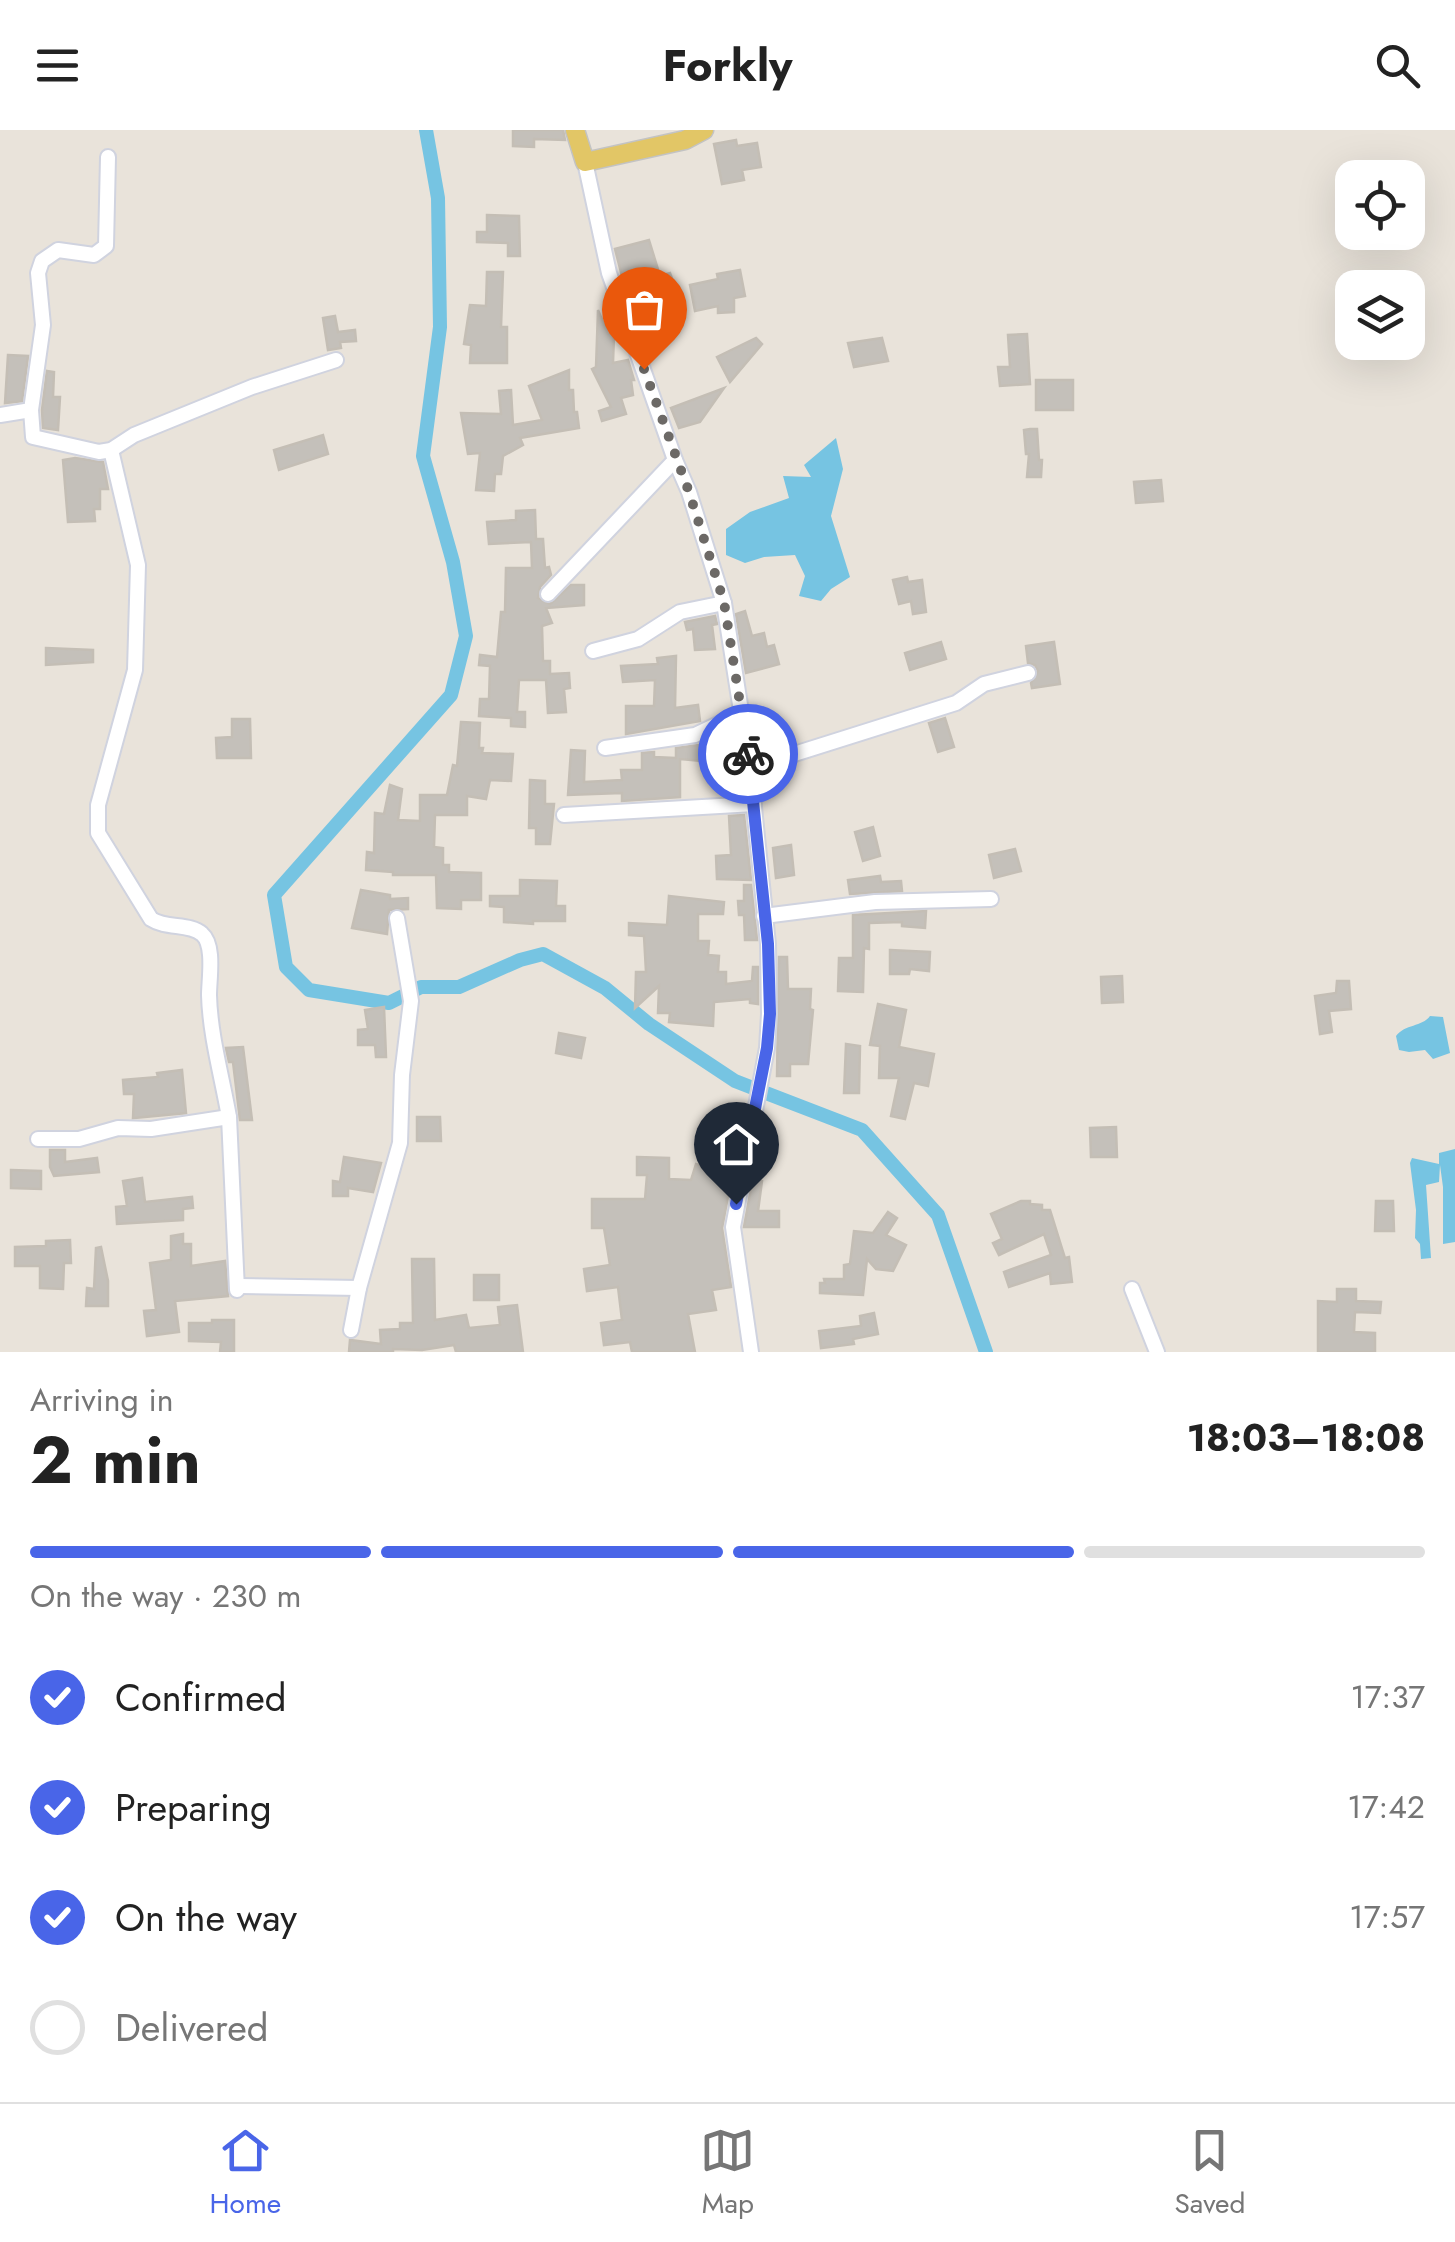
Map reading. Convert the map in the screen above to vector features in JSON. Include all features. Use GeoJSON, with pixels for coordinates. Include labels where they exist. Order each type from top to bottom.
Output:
{"type":"FeatureCollection","features":[{"type":"Feature","properties":{"kind":"main road"},"geometry":{"type":"LineString","coordinates":[[575,130],[585,162],[685,140],[704,130]]}},
{"type":"Feature","properties":{"kind":"street"},"geometry":{"type":"LineString","coordinates":[[108,157],[106,246],[94,255],[58,250],[42,261],[38,273],[43,325],[30,410],[33,437],[99,452],[111,450],[134,435],[235,394],[336,360]]}},
{"type":"Feature","properties":{"kind":"street"},"geometry":{"type":"LineString","coordinates":[[585,162],[609,272],[689,492],[724,602],[750,768],[770,1014],[733,1227],[751,1352]]}},
{"type":"Feature","properties":{"kind":"street"},"geometry":{"type":"LineString","coordinates":[[0,415],[30,410]]}},
{"type":"Feature","properties":{"kind":"street"},"geometry":{"type":"LineString","coordinates":[[111,450],[138,565],[135,670],[98,805],[98,833],[151,919],[159,925],[194,930],[204,935],[208,945],[210,1008],[229,1118],[238,1288],[358,1288]]}},
{"type":"Feature","properties":{"kind":"street"},"geometry":{"type":"LineString","coordinates":[[548,594],[675,460]]}},
{"type":"Feature","properties":{"kind":"street"},"geometry":{"type":"LineString","coordinates":[[593,651],[638,639],[680,612],[724,602]]}},
{"type":"Feature","properties":{"kind":"street"},"geometry":{"type":"LineString","coordinates":[[750,768],[956,703],[984,684],[1028,672]]}},
{"type":"Feature","properties":{"kind":"street"},"geometry":{"type":"LineString","coordinates":[[605,748],[695,735],[741,713]]}},
{"type":"Feature","properties":{"kind":"street"},"geometry":{"type":"LineString","coordinates":[[564,815],[754,804]]}},
{"type":"Feature","properties":{"kind":"street"},"geometry":{"type":"LineString","coordinates":[[764,916],[875,902],[991,899]]}},
{"type":"Feature","properties":{"kind":"street"},"geometry":{"type":"LineString","coordinates":[[372,1330],[353,1327],[358,1288],[400,1143],[402,1074],[411,1001],[397,918]]}},
{"type":"Feature","properties":{"kind":"street"},"geometry":{"type":"LineString","coordinates":[[38,1139],[79,1139],[118,1128],[152,1129],[229,1118]]}},
{"type":"Feature","properties":{"kind":"street"},"geometry":{"type":"LineString","coordinates":[[1132,1289],[1156,1352]]}},
{"type":"Feature","properties":{"kind":"water"},"geometry":{"type":"Polygon","coordinates":[[[836,438],[843,469],[831,516],[850,577],[821,601],[799,596],[805,576],[795,555],[745,563],[726,555],[726,529],[750,512],[789,498],[783,476],[811,477],[804,465],[836,438]]]}},
{"type":"Feature","properties":{"kind":"water"},"geometry":{"type":"Polygon","coordinates":[[[1430,1016],[1443,1017],[1450,1053],[1433,1059],[1425,1050],[1399,1050],[1396,1036],[1430,1016]]]}},
{"type":"Feature","properties":{"kind":"water"},"geometry":{"type":"Polygon","coordinates":[[[1455,1149],[1455,1242],[1443,1244],[1440,1165],[1439,1182],[1426,1185],[1431,1258],[1421,1259],[1420,1244],[1415,1238],[1410,1163],[1412,1158],[1439,1164],[1439,1153],[1455,1149]]]}},
{"type":"Feature","properties":{"kind":"building"},"geometry":{"type":"Polygon","coordinates":[[[513,130],[563,130],[565,140],[534,139],[534,147],[513,146],[513,130]]]}},
{"type":"Feature","properties":{"kind":"building"},"geometry":{"type":"Polygon","coordinates":[[[736,140],[737,146],[757,143],[761,167],[742,170],[744,180],[722,184],[714,144],[736,140]]]}},
{"type":"Feature","properties":{"kind":"building"},"geometry":{"type":"Polygon","coordinates":[[[487,215],[519,216],[520,256],[508,256],[508,243],[477,242],[477,232],[487,232],[487,215]]]}},
{"type":"Feature","properties":{"kind":"building"},"geometry":{"type":"Polygon","coordinates":[[[649,240],[660,276],[670,273],[674,284],[649,292],[642,273],[623,280],[615,249],[649,240]]]}},
{"type":"Feature","properties":{"kind":"building"},"geometry":{"type":"Polygon","coordinates":[[[740,270],[745,296],[734,298],[734,312],[718,313],[718,306],[695,311],[690,285],[740,270]]]}},
{"type":"Feature","properties":{"kind":"building"},"geometry":{"type":"Polygon","coordinates":[[[487,272],[503,272],[501,327],[507,327],[507,363],[470,363],[471,345],[464,344],[470,305],[486,306],[487,272]]]}},
{"type":"Feature","properties":{"kind":"building"},"geometry":{"type":"Polygon","coordinates":[[[598,310],[608,334],[614,334],[613,363],[628,360],[634,380],[633,395],[621,398],[626,414],[602,421],[599,411],[611,407],[592,369],[596,367],[598,310]]]}},
{"type":"Feature","properties":{"kind":"building"},"geometry":{"type":"Polygon","coordinates":[[[335,316],[338,332],[355,330],[356,341],[340,342],[341,348],[328,350],[323,318],[335,316]]]}},
{"type":"Feature","properties":{"kind":"building"},"geometry":{"type":"Polygon","coordinates":[[[1027,334],[1030,384],[1000,386],[998,367],[1010,367],[1008,335],[1027,334]]]}},
{"type":"Feature","properties":{"kind":"building"},"geometry":{"type":"Polygon","coordinates":[[[756,338],[762,344],[730,382],[717,357],[756,338]]]}},
{"type":"Feature","properties":{"kind":"building"},"geometry":{"type":"Polygon","coordinates":[[[882,338],[888,361],[854,367],[848,343],[882,338]]]}},
{"type":"Feature","properties":{"kind":"building"},"geometry":{"type":"Polygon","coordinates":[[[8,355],[28,356],[22,401],[5,403],[8,355]]]}},
{"type":"Feature","properties":{"kind":"building"},"geometry":{"type":"Polygon","coordinates":[[[569,370],[569,390],[573,390],[579,428],[520,438],[523,445],[503,456],[501,474],[495,474],[494,491],[476,490],[480,453],[468,454],[461,413],[501,414],[499,391],[511,390],[513,425],[542,420],[529,386],[569,370]]]}},
{"type":"Feature","properties":{"kind":"building"},"geometry":{"type":"Polygon","coordinates":[[[47,371],[54,372],[53,397],[60,397],[58,430],[43,428],[47,371]]]}},
{"type":"Feature","properties":{"kind":"building"},"geometry":{"type":"Polygon","coordinates":[[[1036,380],[1073,380],[1073,410],[1036,410],[1036,380]]]}},
{"type":"Feature","properties":{"kind":"building"},"geometry":{"type":"Polygon","coordinates":[[[724,388],[700,422],[679,428],[671,408],[724,388]]]}},
{"type":"Feature","properties":{"kind":"building"},"geometry":{"type":"Polygon","coordinates":[[[1037,429],[1041,477],[1027,477],[1029,454],[1024,430],[1037,429]]]}},
{"type":"Feature","properties":{"kind":"building"},"geometry":{"type":"Polygon","coordinates":[[[323,435],[328,454],[279,470],[274,450],[323,435]]]}},
{"type":"Feature","properties":{"kind":"building"},"geometry":{"type":"Polygon","coordinates":[[[63,460],[103,462],[108,489],[100,489],[100,509],[94,509],[95,521],[68,522],[63,460]]]}},
{"type":"Feature","properties":{"kind":"building"},"geometry":{"type":"Polygon","coordinates":[[[1161,480],[1163,501],[1136,503],[1134,482],[1161,480]]]}},
{"type":"Feature","properties":{"kind":"building"},"geometry":{"type":"Polygon","coordinates":[[[535,510],[536,539],[543,539],[545,568],[549,567],[551,575],[540,587],[538,598],[550,604],[571,585],[584,585],[584,605],[546,608],[552,623],[542,626],[543,661],[550,661],[550,674],[569,673],[570,688],[564,689],[566,712],[548,713],[546,680],[519,680],[517,712],[525,712],[525,727],[511,726],[511,718],[479,716],[480,699],[489,699],[490,666],[479,665],[480,655],[497,657],[501,612],[505,612],[506,568],[532,568],[531,542],[489,544],[487,522],[516,520],[516,511],[535,510]]]}},
{"type":"Feature","properties":{"kind":"building"},"geometry":{"type":"Polygon","coordinates":[[[907,577],[908,582],[922,580],[926,612],[913,614],[911,601],[899,604],[893,580],[907,577]]]}},
{"type":"Feature","properties":{"kind":"building"},"geometry":{"type":"Polygon","coordinates":[[[745,611],[752,636],[764,633],[767,647],[774,645],[779,664],[746,673],[736,614],[745,611]]]}},
{"type":"Feature","properties":{"kind":"building"},"geometry":{"type":"Polygon","coordinates":[[[715,616],[715,649],[695,650],[693,629],[687,630],[685,622],[715,616]]]}},
{"type":"Feature","properties":{"kind":"building"},"geometry":{"type":"Polygon","coordinates":[[[941,642],[946,659],[910,670],[905,653],[941,642]]]}},
{"type":"Feature","properties":{"kind":"building"},"geometry":{"type":"Polygon","coordinates":[[[1054,642],[1060,684],[1032,688],[1038,671],[1028,663],[1026,646],[1054,642]]]}},
{"type":"Feature","properties":{"kind":"building"},"geometry":{"type":"Polygon","coordinates":[[[46,648],[93,650],[93,662],[46,665],[46,648]]]}},
{"type":"Feature","properties":{"kind":"building"},"geometry":{"type":"Polygon","coordinates":[[[676,656],[675,708],[698,705],[700,721],[626,734],[626,706],[654,706],[655,680],[623,682],[621,666],[658,664],[657,658],[676,656]]]}},
{"type":"Feature","properties":{"kind":"building"},"geometry":{"type":"Polygon","coordinates":[[[945,718],[954,747],[938,752],[929,723],[945,718]]]}},
{"type":"Feature","properties":{"kind":"building"},"geometry":{"type":"Polygon","coordinates":[[[232,719],[250,719],[251,758],[217,758],[216,738],[232,737],[232,719]]]}},
{"type":"Feature","properties":{"kind":"building"},"geometry":{"type":"Polygon","coordinates":[[[461,722],[480,723],[482,753],[513,754],[511,781],[490,780],[486,799],[467,796],[467,815],[435,815],[434,847],[443,848],[443,865],[449,865],[449,872],[481,873],[481,900],[461,900],[461,909],[437,908],[436,875],[393,875],[366,870],[367,852],[374,853],[375,813],[384,814],[390,785],[402,789],[398,820],[420,821],[420,795],[447,795],[453,765],[457,766],[461,722]]]}},
{"type":"Feature","properties":{"kind":"building"},"geometry":{"type":"Polygon","coordinates":[[[728,732],[730,763],[702,764],[680,759],[680,797],[622,801],[622,793],[568,795],[571,750],[585,751],[584,782],[622,780],[621,770],[642,770],[642,753],[676,758],[676,748],[699,745],[728,732]]]}},
{"type":"Feature","properties":{"kind":"building"},"geometry":{"type":"Polygon","coordinates":[[[530,780],[545,781],[545,804],[554,804],[550,844],[536,844],[536,828],[529,828],[530,780]]]}},
{"type":"Feature","properties":{"kind":"building"},"geometry":{"type":"Polygon","coordinates":[[[744,815],[751,880],[717,879],[716,856],[731,855],[729,816],[744,815]]]}},
{"type":"Feature","properties":{"kind":"building"},"geometry":{"type":"Polygon","coordinates":[[[873,827],[880,856],[863,861],[855,832],[873,827]]]}},
{"type":"Feature","properties":{"kind":"building"},"geometry":{"type":"Polygon","coordinates":[[[791,845],[794,875],[776,878],[773,848],[791,845]]]}},
{"type":"Feature","properties":{"kind":"building"},"geometry":{"type":"Polygon","coordinates":[[[1015,849],[1021,871],[994,878],[989,855],[1015,849]]]}},
{"type":"Feature","properties":{"kind":"building"},"geometry":{"type":"Polygon","coordinates":[[[880,876],[881,882],[901,881],[902,891],[850,894],[848,880],[880,876]]]}},
{"type":"Feature","properties":{"kind":"building"},"geometry":{"type":"Polygon","coordinates":[[[520,880],[557,881],[556,906],[565,906],[565,921],[504,922],[504,907],[490,906],[490,896],[520,896],[520,880]]]}},
{"type":"Feature","properties":{"kind":"building"},"geometry":{"type":"Polygon","coordinates":[[[744,885],[751,885],[757,940],[745,940],[744,915],[739,915],[738,901],[744,901],[744,885]]]}},
{"type":"Feature","properties":{"kind":"building"},"geometry":{"type":"Polygon","coordinates":[[[361,890],[390,895],[390,899],[408,898],[408,909],[389,910],[387,934],[352,928],[361,890]]]}},
{"type":"Feature","properties":{"kind":"building"},"geometry":{"type":"Polygon","coordinates":[[[669,896],[724,902],[723,914],[698,914],[698,941],[709,941],[708,955],[719,956],[718,972],[726,972],[726,984],[752,981],[753,967],[758,967],[758,1004],[750,1003],[750,999],[714,1002],[713,1026],[669,1022],[670,1013],[658,1013],[659,986],[635,1008],[636,972],[646,972],[644,936],[629,935],[629,923],[667,925],[669,896]]]}},
{"type":"Feature","properties":{"kind":"building"},"geometry":{"type":"Polygon","coordinates":[[[926,911],[925,928],[902,926],[902,922],[869,923],[863,992],[838,991],[839,958],[853,958],[853,915],[926,911]]]}},
{"type":"Feature","properties":{"kind":"building"},"geometry":{"type":"Polygon","coordinates":[[[890,950],[930,952],[929,971],[910,969],[909,974],[890,974],[890,950]]]}},
{"type":"Feature","properties":{"kind":"building"},"geometry":{"type":"Polygon","coordinates":[[[779,957],[787,957],[788,989],[811,989],[813,1010],[808,1064],[790,1064],[790,1076],[777,1076],[779,957]]]}},
{"type":"Feature","properties":{"kind":"building"},"geometry":{"type":"Polygon","coordinates":[[[1122,976],[1123,1002],[1102,1003],[1101,977],[1122,976]]]}},
{"type":"Feature","properties":{"kind":"building"},"geometry":{"type":"Polygon","coordinates":[[[1337,981],[1349,981],[1351,1009],[1329,1011],[1332,1032],[1320,1034],[1315,996],[1336,993],[1337,981]]]}},
{"type":"Feature","properties":{"kind":"building"},"geometry":{"type":"Polygon","coordinates":[[[878,1004],[906,1010],[899,1047],[934,1054],[928,1086],[914,1083],[905,1119],[891,1116],[899,1078],[879,1078],[880,1046],[870,1045],[878,1004]]]}},
{"type":"Feature","properties":{"kind":"building"},"geometry":{"type":"Polygon","coordinates":[[[384,1007],[386,1057],[376,1057],[375,1045],[358,1045],[358,1030],[368,1029],[365,1010],[384,1007]]]}},
{"type":"Feature","properties":{"kind":"building"},"geometry":{"type":"Polygon","coordinates":[[[559,1033],[585,1038],[581,1058],[556,1053],[559,1033]]]}},
{"type":"Feature","properties":{"kind":"building"},"geometry":{"type":"Polygon","coordinates":[[[846,1044],[860,1046],[859,1093],[844,1093],[846,1044]]]}},
{"type":"Feature","properties":{"kind":"building"},"geometry":{"type":"Polygon","coordinates":[[[243,1047],[252,1120],[240,1120],[233,1062],[229,1062],[226,1048],[243,1047]]]}},
{"type":"Feature","properties":{"kind":"building"},"geometry":{"type":"Polygon","coordinates":[[[182,1070],[186,1113],[133,1118],[134,1094],[124,1094],[123,1080],[182,1070]]]}},
{"type":"Feature","properties":{"kind":"building"},"geometry":{"type":"Polygon","coordinates":[[[417,1117],[440,1117],[441,1141],[417,1141],[417,1117]]]}},
{"type":"Feature","properties":{"kind":"building"},"geometry":{"type":"Polygon","coordinates":[[[1116,1127],[1117,1157],[1091,1157],[1090,1128],[1116,1127]]]}},
{"type":"Feature","properties":{"kind":"building"},"geometry":{"type":"Polygon","coordinates":[[[50,1150],[65,1150],[65,1162],[97,1158],[99,1172],[54,1176],[50,1150]]]}},
{"type":"Feature","properties":{"kind":"building"},"geometry":{"type":"Polygon","coordinates":[[[344,1157],[381,1163],[373,1192],[348,1188],[348,1196],[333,1196],[333,1181],[340,1182],[344,1157]]]}},
{"type":"Feature","properties":{"kind":"building"},"geometry":{"type":"Polygon","coordinates":[[[637,1157],[669,1158],[669,1179],[691,1180],[696,1164],[727,1173],[728,1169],[733,1170],[722,1228],[731,1287],[712,1290],[716,1310],[688,1314],[695,1352],[632,1352],[630,1342],[604,1345],[601,1323],[622,1320],[618,1287],[587,1291],[584,1269],[610,1265],[604,1228],[592,1228],[592,1199],[645,1199],[647,1175],[637,1175],[637,1157]]]}},
{"type":"Feature","properties":{"kind":"building"},"geometry":{"type":"Polygon","coordinates":[[[11,1170],[41,1171],[41,1189],[11,1188],[11,1170]]]}},
{"type":"Feature","properties":{"kind":"building"},"geometry":{"type":"Polygon","coordinates":[[[142,1178],[145,1202],[192,1197],[193,1208],[183,1209],[183,1220],[117,1224],[116,1207],[127,1206],[123,1181],[142,1178]]]}},
{"type":"Feature","properties":{"kind":"building"},"geometry":{"type":"Polygon","coordinates":[[[753,1178],[762,1181],[758,1211],[779,1211],[779,1227],[744,1227],[753,1178]]]}},
{"type":"Feature","properties":{"kind":"building"},"geometry":{"type":"Polygon","coordinates":[[[1021,1201],[1050,1210],[1065,1258],[1069,1257],[1072,1282],[1051,1284],[1050,1273],[1009,1287],[1004,1272],[1051,1255],[1044,1234],[999,1255],[993,1243],[1002,1239],[991,1214],[1021,1201]]]}},
{"type":"Feature","properties":{"kind":"building"},"geometry":{"type":"Polygon","coordinates":[[[1376,1201],[1393,1201],[1394,1231],[1375,1231],[1376,1201]]]}},
{"type":"Feature","properties":{"kind":"building"},"geometry":{"type":"Polygon","coordinates":[[[888,1212],[897,1218],[886,1235],[906,1245],[893,1271],[876,1269],[867,1259],[863,1295],[820,1293],[824,1279],[844,1279],[854,1231],[873,1233],[888,1212]]]}},
{"type":"Feature","properties":{"kind":"building"},"geometry":{"type":"Polygon","coordinates":[[[183,1234],[183,1244],[191,1244],[191,1266],[225,1261],[228,1296],[175,1301],[179,1332],[147,1336],[144,1311],[156,1310],[150,1263],[171,1260],[171,1236],[183,1234]]]}},
{"type":"Feature","properties":{"kind":"building"},"geometry":{"type":"Polygon","coordinates":[[[70,1240],[71,1263],[64,1263],[63,1289],[40,1288],[40,1266],[15,1266],[15,1247],[70,1240]]]}},
{"type":"Feature","properties":{"kind":"building"},"geometry":{"type":"Polygon","coordinates":[[[101,1247],[108,1306],[86,1306],[87,1288],[94,1289],[96,1248],[101,1247]]]}},
{"type":"Feature","properties":{"kind":"building"},"geometry":{"type":"Polygon","coordinates":[[[412,1259],[434,1259],[435,1320],[466,1315],[469,1328],[500,1325],[498,1307],[517,1305],[523,1352],[456,1352],[454,1345],[349,1352],[350,1340],[381,1344],[380,1330],[400,1329],[400,1323],[413,1323],[412,1259]]]}},
{"type":"Feature","properties":{"kind":"building"},"geometry":{"type":"Polygon","coordinates":[[[474,1275],[499,1275],[499,1300],[474,1300],[474,1275]]]}},
{"type":"Feature","properties":{"kind":"building"},"geometry":{"type":"Polygon","coordinates":[[[1337,1289],[1356,1289],[1356,1301],[1381,1302],[1380,1313],[1355,1312],[1354,1332],[1375,1333],[1375,1352],[1318,1352],[1318,1301],[1337,1302],[1337,1289]]]}},
{"type":"Feature","properties":{"kind":"building"},"geometry":{"type":"Polygon","coordinates":[[[874,1313],[878,1334],[853,1339],[854,1344],[821,1348],[819,1331],[861,1326],[860,1316],[874,1313]]]}},
{"type":"Feature","properties":{"kind":"building"},"geometry":{"type":"Polygon","coordinates":[[[234,1320],[234,1352],[220,1352],[221,1342],[189,1341],[189,1323],[234,1320]]]}},
{"type":"Feature","properties":{"kind":"waterway"},"geometry":{"type":"LineString","coordinates":[[426,130],[438,198],[440,327],[423,456],[453,562],[466,636],[451,695],[274,895],[286,967],[309,990],[389,1003],[421,987],[459,987],[543,954],[605,988],[649,1024],[735,1081],[862,1130],[938,1215],[986,1352]]}},
{"type":"Feature","properties":{"kind":"way so far"},"geometry":{"type":"LineString","coordinates":[[644,369],[724,602],[748,754]]}},
{"type":"Feature","properties":{"kind":"route"},"geometry":{"type":"LineString","coordinates":[[736,1204],[746,1166],[770,1014],[768,944],[748,754]]}}]}
